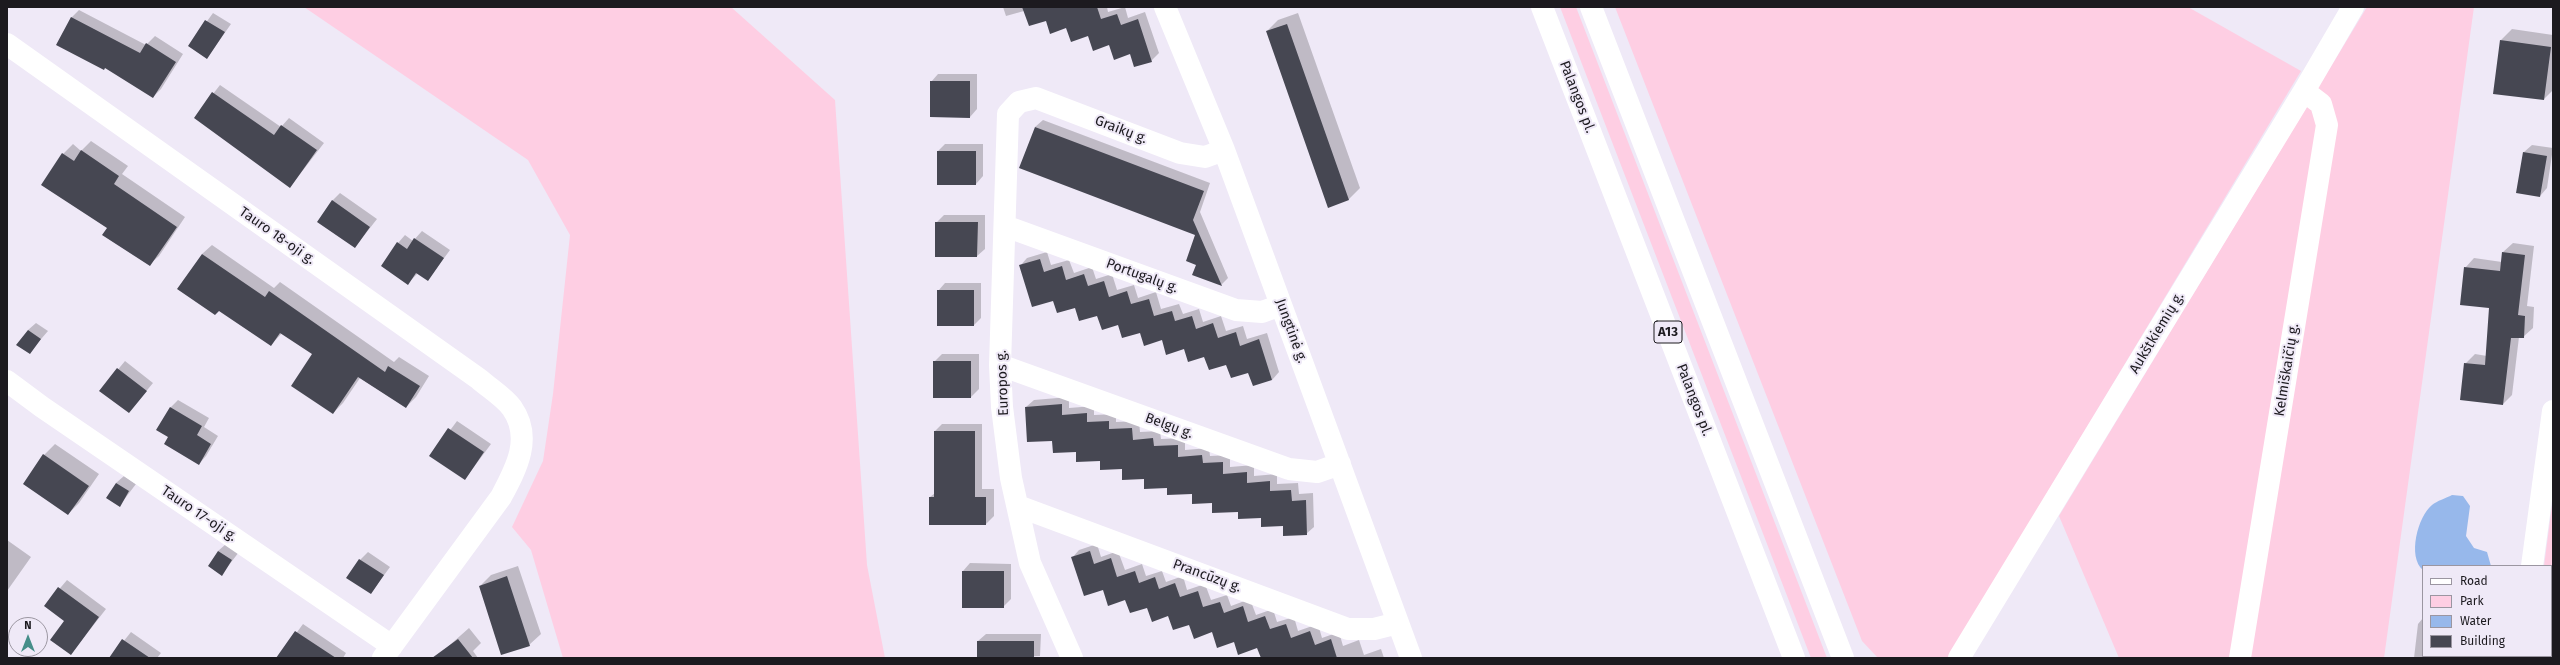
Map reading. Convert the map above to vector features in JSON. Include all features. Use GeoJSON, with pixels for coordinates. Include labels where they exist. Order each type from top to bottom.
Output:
{"type":"FeatureCollection","features":[{"type":"Feature","properties":{"kind":"main road","name":"Jungtinė g."},"geometry":{"type":"LineString","coordinates":[[1165,7],[1224,150],[1411,658]]}},
{"type":"Feature","properties":{"kind":"main road","name":"Palangos pl."},"geometry":{"type":"LineString","coordinates":[[1542,7],[1794,658]]}},
{"type":"Feature","properties":{"kind":"main road"},"geometry":{"type":"LineString","coordinates":[[1591,7],[1839,648],[1854,658]]}},
{"type":"Feature","properties":{"kind":"main road","name":"Aukštkiemių g."},"geometry":{"type":"LineString","coordinates":[[1959,658],[2304,91],[2353,7]]}},
{"type":"Feature","properties":{"kind":"main road","name":"Tauro 18-oji g."},"geometry":{"type":"LineString","coordinates":[[7,44],[479,380],[511,407],[520,425],[523,445],[515,471],[501,497],[388,652]]}},
{"type":"Feature","properties":{"kind":"main road","name":"Kelmiškaičių g."},"geometry":{"type":"LineString","coordinates":[[2240,658],[2327,125],[2321,104],[2304,91]]}},
{"type":"Feature","properties":{"kind":"main road","name":"Graikų g."},"geometry":{"type":"LineString","coordinates":[[1019,102],[1036,98],[1052,103],[1180,153],[1205,157],[1224,150]]}},
{"type":"Feature","properties":{"kind":"main road","name":"Europos g."},"geometry":{"type":"LineString","coordinates":[[1019,102],[1008,114],[1000,365],[1002,407],[1011,478],[1030,563],[1072,658]]}},
{"type":"Feature","properties":{"kind":"main road","name":"Portugalų g."},"geometry":{"type":"LineString","coordinates":[[1005,226],[1236,310],[1262,312],[1281,305]]}},
{"type":"Feature","properties":{"kind":"main road","name":"Belgų g."},"geometry":{"type":"LineString","coordinates":[[1000,365],[1289,469],[1317,472],[1340,464]]}},
{"type":"Feature","properties":{"kind":"main road","name":"Tauro 17-oji g."},"geometry":{"type":"LineString","coordinates":[[7,381],[388,652]]}},
{"type":"Feature","properties":{"kind":"main road"},"geometry":{"type":"LineString","coordinates":[[2532,565],[2553,410]]}},
{"type":"Feature","properties":{"kind":"main road","name":"Prancūzų g."},"geometry":{"type":"LineString","coordinates":[[1018,506],[1348,629],[1374,629],[1398,623]]}},
{"type":"Feature","properties":{"kind":"green space"},"geometry":{"type":"Polygon","coordinates":[[[304,7],[731,7],[835,100],[867,565],[885,658],[563,658],[531,550],[512,527],[543,461],[553,394],[570,235],[528,160],[304,7]]]}},
{"type":"Feature","properties":{"kind":"green space"},"geometry":{"type":"Polygon","coordinates":[[[1560,7],[1576,7],[1827,658],[1811,658],[1560,7]]]}},
{"type":"Feature","properties":{"kind":"green space"},"geometry":{"type":"Polygon","coordinates":[[[1615,7],[2188,7],[2301,71],[1948,658],[1878,658],[1862,641],[1615,7]]]}},
{"type":"Feature","properties":{"kind":"green space"},"geometry":{"type":"Polygon","coordinates":[[[2367,7],[2474,7],[2384,658],[2119,658],[2059,516],[2367,7]]]}},
{"type":"Feature","properties":{"kind":"green space"},"geometry":{"type":"Polygon","coordinates":[[[2553,498],[2553,658],[2533,658],[2552,657],[2552,565],[2544,565],[2553,498]]]}},
{"type":"Feature","properties":{"kind":"water"},"geometry":{"type":"Polygon","coordinates":[[[2452,495],[2463,496],[2470,506],[2466,536],[2474,548],[2487,552],[2491,565],[2422,565],[2422,569],[2418,564],[2415,547],[2416,537],[2422,518],[2432,505],[2452,495]]]}},
{"type":"Feature","properties":{"kind":"building"},"geometry":{"type":"Polygon","coordinates":[[[1022,7],[1097,7],[1101,19],[1117,14],[1121,25],[1138,19],[1152,62],[1134,67],[1130,54],[1114,60],[1109,45],[1093,51],[1088,36],[1071,42],[1066,28],[1050,34],[1046,21],[1029,26],[1022,7]]]}},
{"type":"Feature","properties":{"kind":"building"},"geometry":{"type":"Polygon","coordinates":[[[71,17],[140,53],[146,43],[176,62],[153,98],[105,68],[104,70],[56,45],[71,17]]]}},
{"type":"Feature","properties":{"kind":"building"},"geometry":{"type":"Polygon","coordinates":[[[205,20],[225,32],[207,59],[188,46],[205,20]]]}},
{"type":"Feature","properties":{"kind":"building"},"geometry":{"type":"Polygon","coordinates":[[[1287,24],[1349,200],[1328,208],[1266,31],[1287,24]]]}},
{"type":"Feature","properties":{"kind":"building"},"geometry":{"type":"Polygon","coordinates":[[[2500,40],[2551,47],[2544,100],[2493,94],[2500,40]]]}},
{"type":"Feature","properties":{"kind":"building"},"geometry":{"type":"Polygon","coordinates":[[[930,81],[970,81],[970,118],[930,117],[930,81]]]}},
{"type":"Feature","properties":{"kind":"building"},"geometry":{"type":"Polygon","coordinates":[[[212,92],[274,135],[281,125],[317,150],[290,188],[194,118],[212,92]]]}},
{"type":"Feature","properties":{"kind":"building"},"geometry":{"type":"Polygon","coordinates":[[[1035,127],[1204,191],[1193,220],[1222,286],[1192,275],[1196,265],[1186,261],[1195,235],[1019,168],[1035,127]]]}},
{"type":"Feature","properties":{"kind":"building"},"geometry":{"type":"Polygon","coordinates":[[[81,150],[119,176],[114,184],[177,227],[150,266],[102,235],[107,228],[41,185],[62,153],[74,161],[81,150]]]}},
{"type":"Feature","properties":{"kind":"building"},"geometry":{"type":"Polygon","coordinates":[[[937,151],[976,151],[976,185],[937,185],[937,151]]]}},
{"type":"Feature","properties":{"kind":"building"},"geometry":{"type":"Polygon","coordinates":[[[2523,152],[2547,156],[2540,197],[2516,193],[2523,152]]]}},
{"type":"Feature","properties":{"kind":"building"},"geometry":{"type":"Polygon","coordinates":[[[332,200],[370,227],[355,248],[317,222],[332,200]]]}},
{"type":"Feature","properties":{"kind":"building"},"geometry":{"type":"Polygon","coordinates":[[[935,222],[978,222],[977,257],[935,257],[935,222]]]}},
{"type":"Feature","properties":{"kind":"building"},"geometry":{"type":"Polygon","coordinates":[[[414,238],[444,258],[428,281],[416,273],[408,285],[381,266],[397,242],[407,249],[414,238]]]}},
{"type":"Feature","properties":{"kind":"building"},"geometry":{"type":"Polygon","coordinates":[[[2502,252],[2525,255],[2518,315],[2525,316],[2524,338],[2511,338],[2503,405],[2460,400],[2464,363],[2485,365],[2489,308],[2460,305],[2464,267],[2500,271],[2502,252]]]}},
{"type":"Feature","properties":{"kind":"building"},"geometry":{"type":"Polygon","coordinates":[[[202,254],[265,297],[269,291],[385,372],[388,366],[420,386],[406,408],[358,377],[333,414],[291,386],[312,354],[280,333],[271,346],[219,311],[215,315],[177,289],[202,254]]]}},
{"type":"Feature","properties":{"kind":"building"},"geometry":{"type":"Polygon","coordinates":[[[1040,259],[1044,272],[1062,266],[1066,280],[1084,274],[1088,286],[1104,281],[1109,297],[1127,291],[1131,304],[1149,299],[1154,316],[1172,311],[1175,321],[1192,316],[1196,329],[1213,323],[1218,338],[1236,332],[1240,346],[1259,339],[1272,380],[1253,386],[1248,373],[1231,378],[1226,365],[1209,370],[1204,357],[1188,362],[1184,349],[1166,355],[1162,340],[1144,346],[1140,333],[1122,338],[1118,325],[1102,330],[1097,316],[1079,321],[1075,308],[1057,313],[1053,301],[1032,307],[1019,265],[1040,259]]]}},
{"type":"Feature","properties":{"kind":"building"},"geometry":{"type":"Polygon","coordinates":[[[937,290],[974,290],[974,326],[937,326],[937,290]]]}},
{"type":"Feature","properties":{"kind":"building"},"geometry":{"type":"Polygon","coordinates":[[[28,330],[41,339],[30,354],[16,345],[28,330]]]}},
{"type":"Feature","properties":{"kind":"building"},"geometry":{"type":"Polygon","coordinates":[[[933,361],[971,361],[971,398],[933,398],[933,361]]]}},
{"type":"Feature","properties":{"kind":"building"},"geometry":{"type":"Polygon","coordinates":[[[117,368],[147,391],[129,413],[99,391],[117,368]]]}},
{"type":"Feature","properties":{"kind":"building"},"geometry":{"type":"Polygon","coordinates":[[[1062,404],[1062,415],[1087,413],[1087,422],[1109,421],[1109,429],[1132,428],[1133,440],[1153,438],[1154,446],[1178,445],[1178,457],[1202,455],[1203,463],[1223,462],[1223,474],[1247,472],[1247,483],[1270,481],[1270,491],[1291,490],[1292,501],[1306,500],[1307,535],[1283,536],[1283,526],[1261,527],[1261,518],[1238,519],[1238,512],[1212,513],[1212,503],[1192,504],[1192,494],[1167,495],[1167,488],[1144,489],[1144,479],[1122,480],[1122,469],[1100,470],[1100,461],[1076,462],[1076,452],[1053,453],[1052,441],[1027,442],[1025,407],[1062,404]]]}},
{"type":"Feature","properties":{"kind":"building"},"geometry":{"type":"Polygon","coordinates":[[[170,407],[202,426],[197,435],[211,444],[199,465],[164,444],[168,437],[156,430],[170,407]]]}},
{"type":"Feature","properties":{"kind":"building"},"geometry":{"type":"Polygon","coordinates":[[[448,428],[484,452],[465,480],[429,456],[448,428]]]}},
{"type":"Feature","properties":{"kind":"building"},"geometry":{"type":"Polygon","coordinates":[[[934,431],[975,431],[975,497],[986,497],[986,525],[929,525],[929,497],[934,497],[934,431]]]}},
{"type":"Feature","properties":{"kind":"building"},"geometry":{"type":"Polygon","coordinates":[[[43,454],[89,486],[68,515],[23,484],[43,454]]]}},
{"type":"Feature","properties":{"kind":"building"},"geometry":{"type":"Polygon","coordinates":[[[116,483],[129,491],[120,507],[106,498],[116,483]]]}},
{"type":"Feature","properties":{"kind":"building"},"geometry":{"type":"Polygon","coordinates":[[[218,551],[232,560],[222,576],[208,566],[218,551]]]}},
{"type":"Feature","properties":{"kind":"building"},"geometry":{"type":"Polygon","coordinates":[[[1090,551],[1094,564],[1111,558],[1117,577],[1135,571],[1139,583],[1155,577],[1159,589],[1175,583],[1180,597],[1198,591],[1203,607],[1220,602],[1224,613],[1243,606],[1248,622],[1265,616],[1270,629],[1286,624],[1291,638],[1310,631],[1315,645],[1331,639],[1337,658],[1261,658],[1257,648],[1238,655],[1234,642],[1217,648],[1212,632],[1194,639],[1189,625],[1173,630],[1168,616],[1152,622],[1147,608],[1130,613],[1125,600],[1108,606],[1103,590],[1084,596],[1071,557],[1090,551]]]}},
{"type":"Feature","properties":{"kind":"building"},"geometry":{"type":"Polygon","coordinates":[[[359,559],[384,575],[371,594],[346,578],[359,559]]]}},
{"type":"Feature","properties":{"kind":"building"},"geometry":{"type":"Polygon","coordinates":[[[962,571],[1004,571],[1004,608],[962,608],[962,571]]]}},
{"type":"Feature","properties":{"kind":"building"},"geometry":{"type":"Polygon","coordinates":[[[507,576],[530,646],[501,655],[479,586],[507,576]]]}},
{"type":"Feature","properties":{"kind":"building"},"geometry":{"type":"Polygon","coordinates":[[[58,587],[99,617],[71,655],[50,640],[64,621],[44,606],[58,587]]]}},
{"type":"Feature","properties":{"kind":"building"},"geometry":{"type":"Polygon","coordinates":[[[295,631],[336,658],[276,658],[295,631]]]}},
{"type":"Feature","properties":{"kind":"building"},"geometry":{"type":"Polygon","coordinates":[[[122,639],[150,658],[109,658],[122,639]]]}},
{"type":"Feature","properties":{"kind":"building"},"geometry":{"type":"Polygon","coordinates":[[[458,639],[473,658],[432,658],[458,639]]]}},
{"type":"Feature","properties":{"kind":"building"},"geometry":{"type":"Polygon","coordinates":[[[977,641],[1034,641],[1034,658],[977,658],[977,641]]]}}]}
